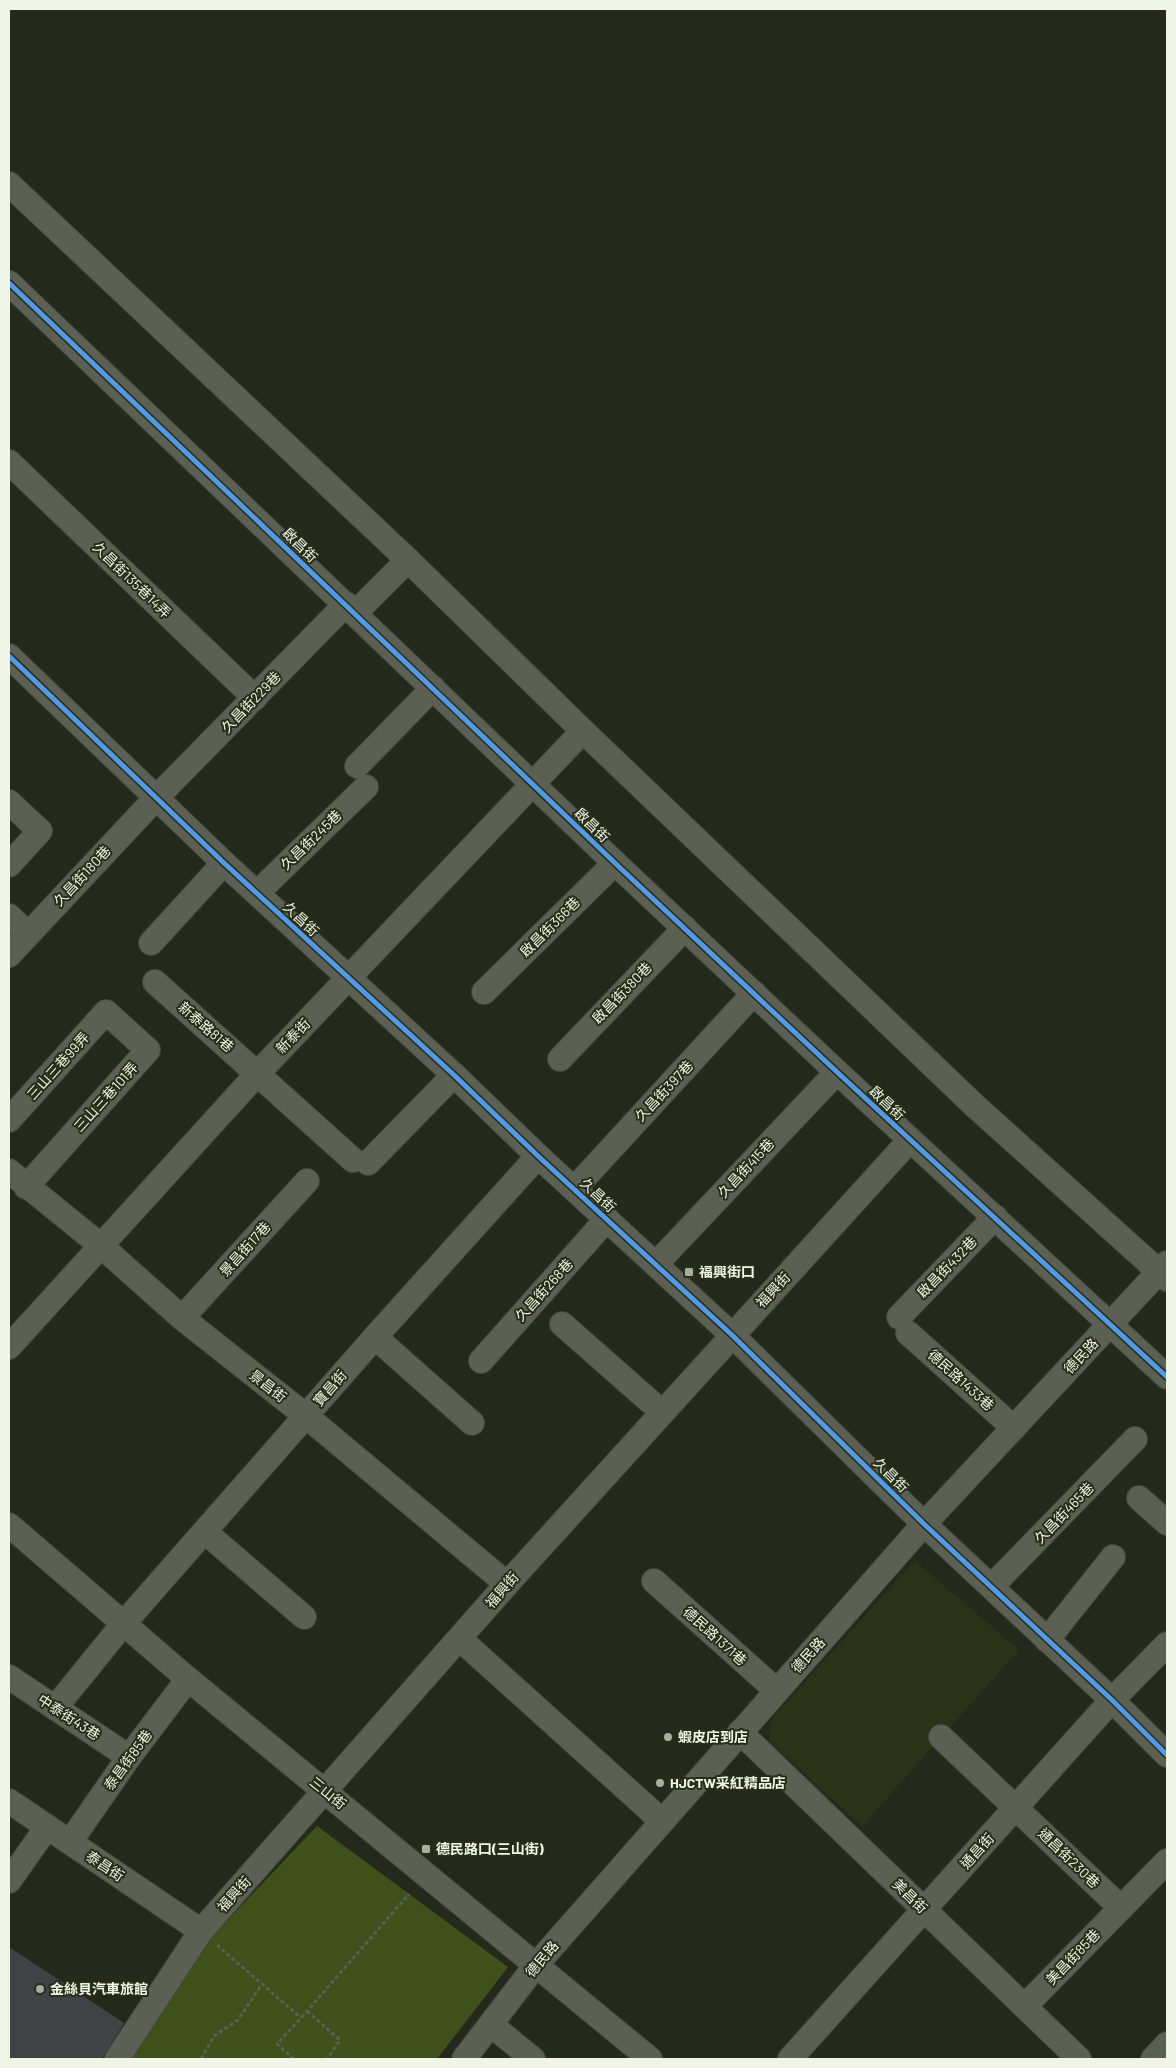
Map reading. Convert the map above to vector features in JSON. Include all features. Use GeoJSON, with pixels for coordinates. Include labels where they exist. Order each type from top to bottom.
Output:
{"type":"FeatureCollection","features":[{"type":"Feature","properties":{"kind":"street"},"geometry":{"type":"LineString","coordinates":[[9,184],[408,560],[583,731],[974,1105],[1165,1271]]}},
{"type":"Feature","properties":{"kind":"street","name":"啟昌街"},"geometry":{"type":"LineString","coordinates":[[9,283],[615,863],[910,1140],[1167,1377]]}},
{"type":"Feature","properties":{"kind":"street","name":"久昌街135巷14弄"},"geometry":{"type":"LineString","coordinates":[[9,462],[255,698]]}},
{"type":"Feature","properties":{"kind":"street","name":"久昌街229巷"},"geometry":{"type":"LineString","coordinates":[[156,798],[255,698],[350,608],[408,560]]}},
{"type":"Feature","properties":{"kind":"street","name":"久昌街"},"geometry":{"type":"LineString","coordinates":[[9,656],[224,863],[732,1335],[924,1524],[1112,1700],[1167,1755]]}},
{"type":"Feature","properties":{"kind":"street","name":"久昌街245巷"},"geometry":{"type":"LineString","coordinates":[[257,893],[362,776],[432,688]]}},
{"type":"Feature","properties":{"kind":"street","name":"新泰街"},"geometry":{"type":"LineString","coordinates":[[9,1347],[258,1073],[583,731]]}},
{"type":"Feature","properties":{"kind":"street","name":"久昌街180巷"},"geometry":{"type":"LineString","coordinates":[[9,955],[156,798]]}},
{"type":"Feature","properties":{"kind":"street"},"geometry":{"type":"LineString","coordinates":[[9,802],[40,831],[9,865]]}},
{"type":"Feature","properties":{"kind":"street"},"geometry":{"type":"LineString","coordinates":[[151,943],[224,863]]}},
{"type":"Feature","properties":{"kind":"street","name":"啟昌街366巷"},"geometry":{"type":"LineString","coordinates":[[484,992],[615,863]]}},
{"type":"Feature","properties":{"kind":"street"},"geometry":{"type":"LineString","coordinates":[[9,916],[28,934]]}},
{"type":"Feature","properties":{"kind":"street","name":"啟昌街380巷"},"geometry":{"type":"LineString","coordinates":[[560,1058],[685,928]]}},
{"type":"Feature","properties":{"kind":"street","name":"新泰路81巷"},"geometry":{"type":"LineString","coordinates":[[155,982],[361,1161],[454,1075]]}},
{"type":"Feature","properties":{"kind":"street","name":"久昌街397巷"},"geometry":{"type":"LineString","coordinates":[[575,1188],[754,993]]}},
{"type":"Feature","properties":{"kind":"street","name":"三山三巷99弄"},"geometry":{"type":"LineString","coordinates":[[9,1120],[106,1012]]}},
{"type":"Feature","properties":{"kind":"street","name":"三山三巷101弄"},"geometry":{"type":"LineString","coordinates":[[26,1187],[148,1050],[106,1012]]}},
{"type":"Feature","properties":{"kind":"street","name":"久昌街415巷"},"geometry":{"type":"LineString","coordinates":[[656,1264],[837,1072]]}},
{"type":"Feature","properties":{"kind":"street","name":"福興街"},"geometry":{"type":"LineString","coordinates":[[117,2059],[201,1931],[507,1584],[910,1140]]}},
{"type":"Feature","properties":{"kind":"street","name":"寶昌街"},"geometry":{"type":"LineString","coordinates":[[55,1708],[124,1623],[206,1532],[375,1337],[538,1156]]}},
{"type":"Feature","properties":{"kind":"street","name":"景昌街"},"geometry":{"type":"LineString","coordinates":[[9,1171],[26,1187],[100,1245],[182,1318],[306,1416],[507,1584]]}},
{"type":"Feature","properties":{"kind":"street","name":"景昌街17巷"},"geometry":{"type":"LineString","coordinates":[[182,1318],[307,1181]]}},
{"type":"Feature","properties":{"kind":"street","name":"啟昌街432巷"},"geometry":{"type":"LineString","coordinates":[[904,1325],[995,1217]]}},
{"type":"Feature","properties":{"kind":"street","name":"久昌街268巷"},"geometry":{"type":"LineString","coordinates":[[481,1361],[607,1219]]}},
{"type":"Feature","properties":{"kind":"street","name":"德民路"},"geometry":{"type":"LineString","coordinates":[[464,2059],[536,1965],[924,1524],[1111,1324],[1165,1271]]}},
{"type":"Feature","properties":{"kind":"street"},"geometry":{"type":"LineString","coordinates":[[562,1324],[662,1412]]}},
{"type":"Feature","properties":{"kind":"street","name":"德民路1433巷"},"geometry":{"type":"LineString","coordinates":[[904,1325],[1014,1428]]}},
{"type":"Feature","properties":{"kind":"street"},"geometry":{"type":"LineString","coordinates":[[375,1337],[472,1423]]}},
{"type":"Feature","properties":{"kind":"street","name":"久昌街465巷"},"geometry":{"type":"LineString","coordinates":[[992,1586],[1135,1439]]}},
{"type":"Feature","properties":{"kind":"street"},"geometry":{"type":"LineString","coordinates":[[1138,1498],[1167,1524]]}},
{"type":"Feature","properties":{"kind":"street","name":"三山街"},"geometry":{"type":"LineString","coordinates":[[9,1525],[188,1679],[650,2059]]}},
{"type":"Feature","properties":{"kind":"street"},"geometry":{"type":"LineString","coordinates":[[206,1532],[304,1617]]}},
{"type":"Feature","properties":{"kind":"street"},"geometry":{"type":"LineString","coordinates":[[1047,1640],[1113,1557]]}},
{"type":"Feature","properties":{"kind":"street","name":"德民路1371巷"},"geometry":{"type":"LineString","coordinates":[[654,1581],[777,1690]]}},
{"type":"Feature","properties":{"kind":"street"},"geometry":{"type":"LineString","coordinates":[[460,1639],[662,1821]]}},
{"type":"Feature","properties":{"kind":"street","name":"通昌街"},"geometry":{"type":"LineString","coordinates":[[790,2059],[1112,1700],[1167,1644]]}},
{"type":"Feature","properties":{"kind":"street","name":"中泰街43巷"},"geometry":{"type":"LineString","coordinates":[[9,1677],[129,1757]]}},
{"type":"Feature","properties":{"kind":"street","name":"泰昌街85巷"},"geometry":{"type":"LineString","coordinates":[[70,1842],[129,1757],[188,1679]]}},
{"type":"Feature","properties":{"kind":"street","name":"美昌街"},"geometry":{"type":"LineString","coordinates":[[740,1732],[1079,2059]]}},
{"type":"Feature","properties":{"kind":"street","name":"通昌街230巷"},"geometry":{"type":"LineString","coordinates":[[941,1738],[1121,1908]]}},
{"type":"Feature","properties":{"kind":"street","name":"泰昌街"},"geometry":{"type":"LineString","coordinates":[[9,1801],[201,1931]]}},
{"type":"Feature","properties":{"kind":"street"},"geometry":{"type":"LineString","coordinates":[[9,1881],[47,1827]]}},
{"type":"Feature","properties":{"kind":"street","name":"美昌街85巷"},"geometry":{"type":"LineString","coordinates":[[1025,2006],[1167,1861]]}},
{"type":"Feature","properties":{"kind":"street"},"geometry":{"type":"LineString","coordinates":[[491,2025],[533,2059]]}},
{"type":"Feature","properties":{"kind":"street"},"geometry":{"type":"LineString","coordinates":[[1153,2059],[1167,2044]]}},
{"type":"Feature","properties":{"kind":"path"},"geometry":{"type":"LineString","coordinates":[[294,2059],[277,2044],[409,1894]]}},
{"type":"Feature","properties":{"kind":"path"},"geometry":{"type":"LineString","coordinates":[[201,1931],[301,2018]]}},
{"type":"Feature","properties":{"kind":"path"},"geometry":{"type":"LineString","coordinates":[[201,2059],[214,2036],[238,2020],[262,1984]]}},
{"type":"Feature","properties":{"kind":"path"},"geometry":{"type":"LineString","coordinates":[[307,2011],[340,2040],[327,2059]]}},
{"type":"Feature","properties":{"kind":"shaded area"},"geometry":{"type":"Polygon","coordinates":[[[915,1561],[1019,1650],[862,1826],[769,1741],[772,1718],[915,1561]]]}},
{"type":"Feature","properties":{"kind":"green space"},"geometry":{"type":"Polygon","coordinates":[[[317,1826],[508,1967],[437,2059],[132,2059],[203,1946],[317,1826]]]}},
{"type":"Feature","properties":{"kind":"building","name":"金絲貝汽車旅館"},"geometry":{"type":"Polygon","coordinates":[[[9,1947],[124,2023],[102,2059],[9,2059],[9,1947]]]}},
{"type":"Feature","properties":{"kind":"cycle path"},"geometry":{"type":"LineString","coordinates":[[9,283],[615,863],[837,1072],[1167,1377]]}},
{"type":"Feature","properties":{"kind":"cycle path"},"geometry":{"type":"LineString","coordinates":[[9,656],[224,863],[732,1335],[924,1524],[1112,1700],[1167,1755]]}},
{"type":"Feature","properties":{"kind":"place","name":"福興街口"},"geometry":{"type":"Point","coordinates":[689,1272]}},
{"type":"Feature","properties":{"kind":"place","name":"蝦皮店到店"},"geometry":{"type":"Point","coordinates":[668,1737]}},
{"type":"Feature","properties":{"kind":"place","name":"HJCTW采紅精品店"},"geometry":{"type":"Point","coordinates":[660,1783]}},
{"type":"Feature","properties":{"kind":"place","name":"德民路口(三山街)"},"geometry":{"type":"Point","coordinates":[426,1849]}},
{"type":"Feature","properties":{"kind":"place","name":"金絲貝汽車旅館"},"geometry":{"type":"Point","coordinates":[40,1989]}}]}
